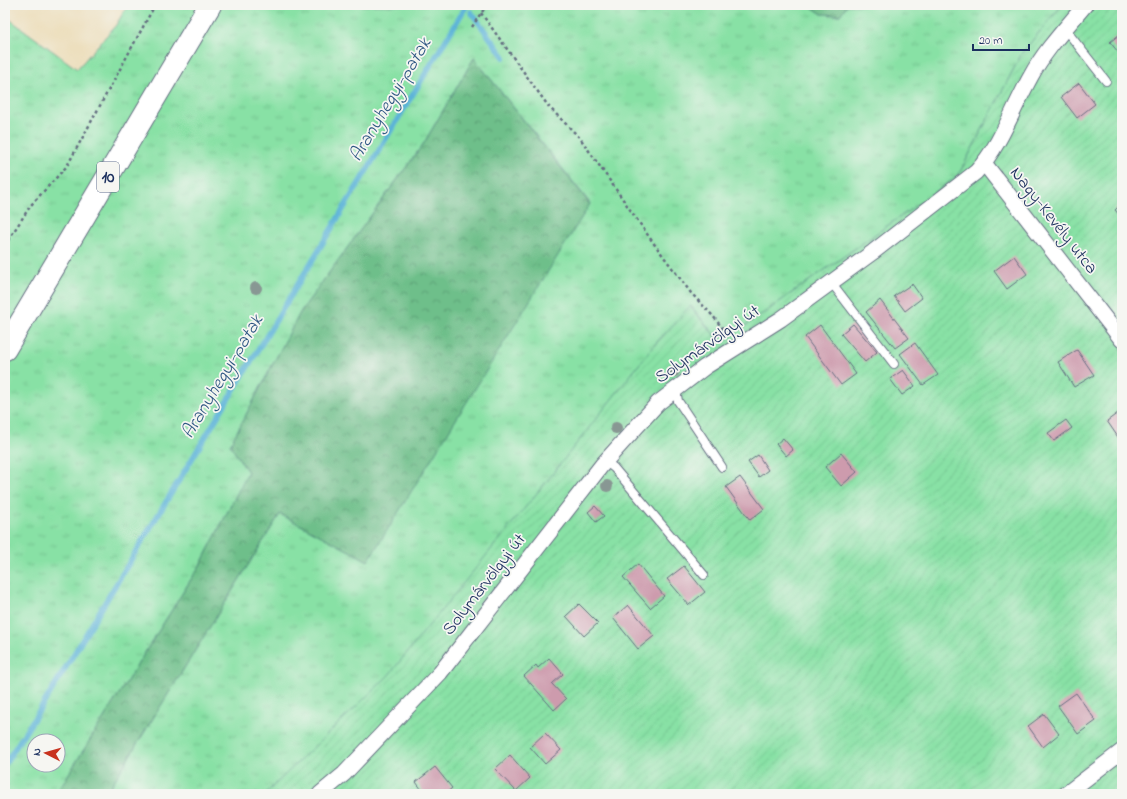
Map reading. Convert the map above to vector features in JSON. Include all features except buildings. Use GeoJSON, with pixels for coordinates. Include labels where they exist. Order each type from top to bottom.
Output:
{"type":"FeatureCollection","features":[{"type":"Feature","properties":{"kind":"main road","name":"10"},"geometry":{"type":"LineString","coordinates":[[5,348],[210,5]]}},
{"type":"Feature","properties":{"kind":"street","name":"Solymárvölgyi út"},"geometry":{"type":"LineString","coordinates":[[323,793],[344,774],[440,673],[605,461],[658,403],[705,367],[780,319],[873,252],[976,172],[984,164],[1040,60],[1085,5]]}},
{"type":"Feature","properties":{"kind":"street","name":"Nagy-Kevély utca"},"geometry":{"type":"LineString","coordinates":[[984,164],[1122,340]]}},
{"type":"Feature","properties":{"kind":"street"},"geometry":{"type":"LineString","coordinates":[[1066,794],[1122,751]]}},
{"type":"Feature","properties":{"kind":"lane"},"geometry":{"type":"LineString","coordinates":[[1065,29],[1106,81]]}},
{"type":"Feature","properties":{"kind":"lane"},"geometry":{"type":"LineString","coordinates":[[831,282],[894,364]]}},
{"type":"Feature","properties":{"kind":"lane"},"geometry":{"type":"LineString","coordinates":[[676,390],[678,401],[722,467]]}},
{"type":"Feature","properties":{"kind":"lane"},"geometry":{"type":"LineString","coordinates":[[605,461],[614,468],[704,575]]}},
{"type":"Feature","properties":{"kind":"path"},"geometry":{"type":"LineString","coordinates":[[5,245],[31,205],[67,166],[155,5]]}},
{"type":"Feature","properties":{"kind":"path"},"geometry":{"type":"LineString","coordinates":[[472,27],[488,5]]}},
{"type":"Feature","properties":{"kind":"path"},"geometry":{"type":"LineString","coordinates":[[480,14],[549,107],[580,138],[652,241],[691,293],[713,316],[736,347]]}},
{"type":"Feature","properties":{"kind":"green space"},"geometry":{"type":"Polygon","coordinates":[[[128,5],[809,5],[822,14],[840,15],[847,5],[1062,5],[1022,53],[958,176],[721,343],[691,306],[656,343],[308,794],[106,794],[280,514],[368,560],[590,203],[474,58],[424,143],[301,311],[230,445],[248,472],[202,562],[56,794],[5,794],[5,16],[77,69],[116,25],[128,5]]]}},
{"type":"Feature","properties":{"kind":"green space"},"geometry":{"type":"Polygon","coordinates":[[[809,5],[847,5],[840,15],[822,14],[809,5]]]}},
{"type":"Feature","properties":{"kind":"green space"},"geometry":{"type":"Polygon","coordinates":[[[1062,5],[1122,5],[1122,794],[265,794],[388,676],[550,477],[656,343],[690,306],[721,343],[958,176],[1022,53],[1062,5]]]}},
{"type":"Feature","properties":{"kind":"green space"},"geometry":{"type":"Polygon","coordinates":[[[474,58],[590,204],[368,561],[280,514],[106,794],[56,794],[202,562],[248,472],[230,445],[301,311],[424,143],[474,58]]]}},
{"type":"Feature","properties":{"kind":"waterway","name":"Aranyhegyi-patak"},"geometry":{"type":"LineString","coordinates":[[5,764],[49,695],[467,5]]}},
{"type":"Feature","properties":{"kind":"waterway"},"geometry":{"type":"LineString","coordinates":[[471,12],[504,57]]}}]}
